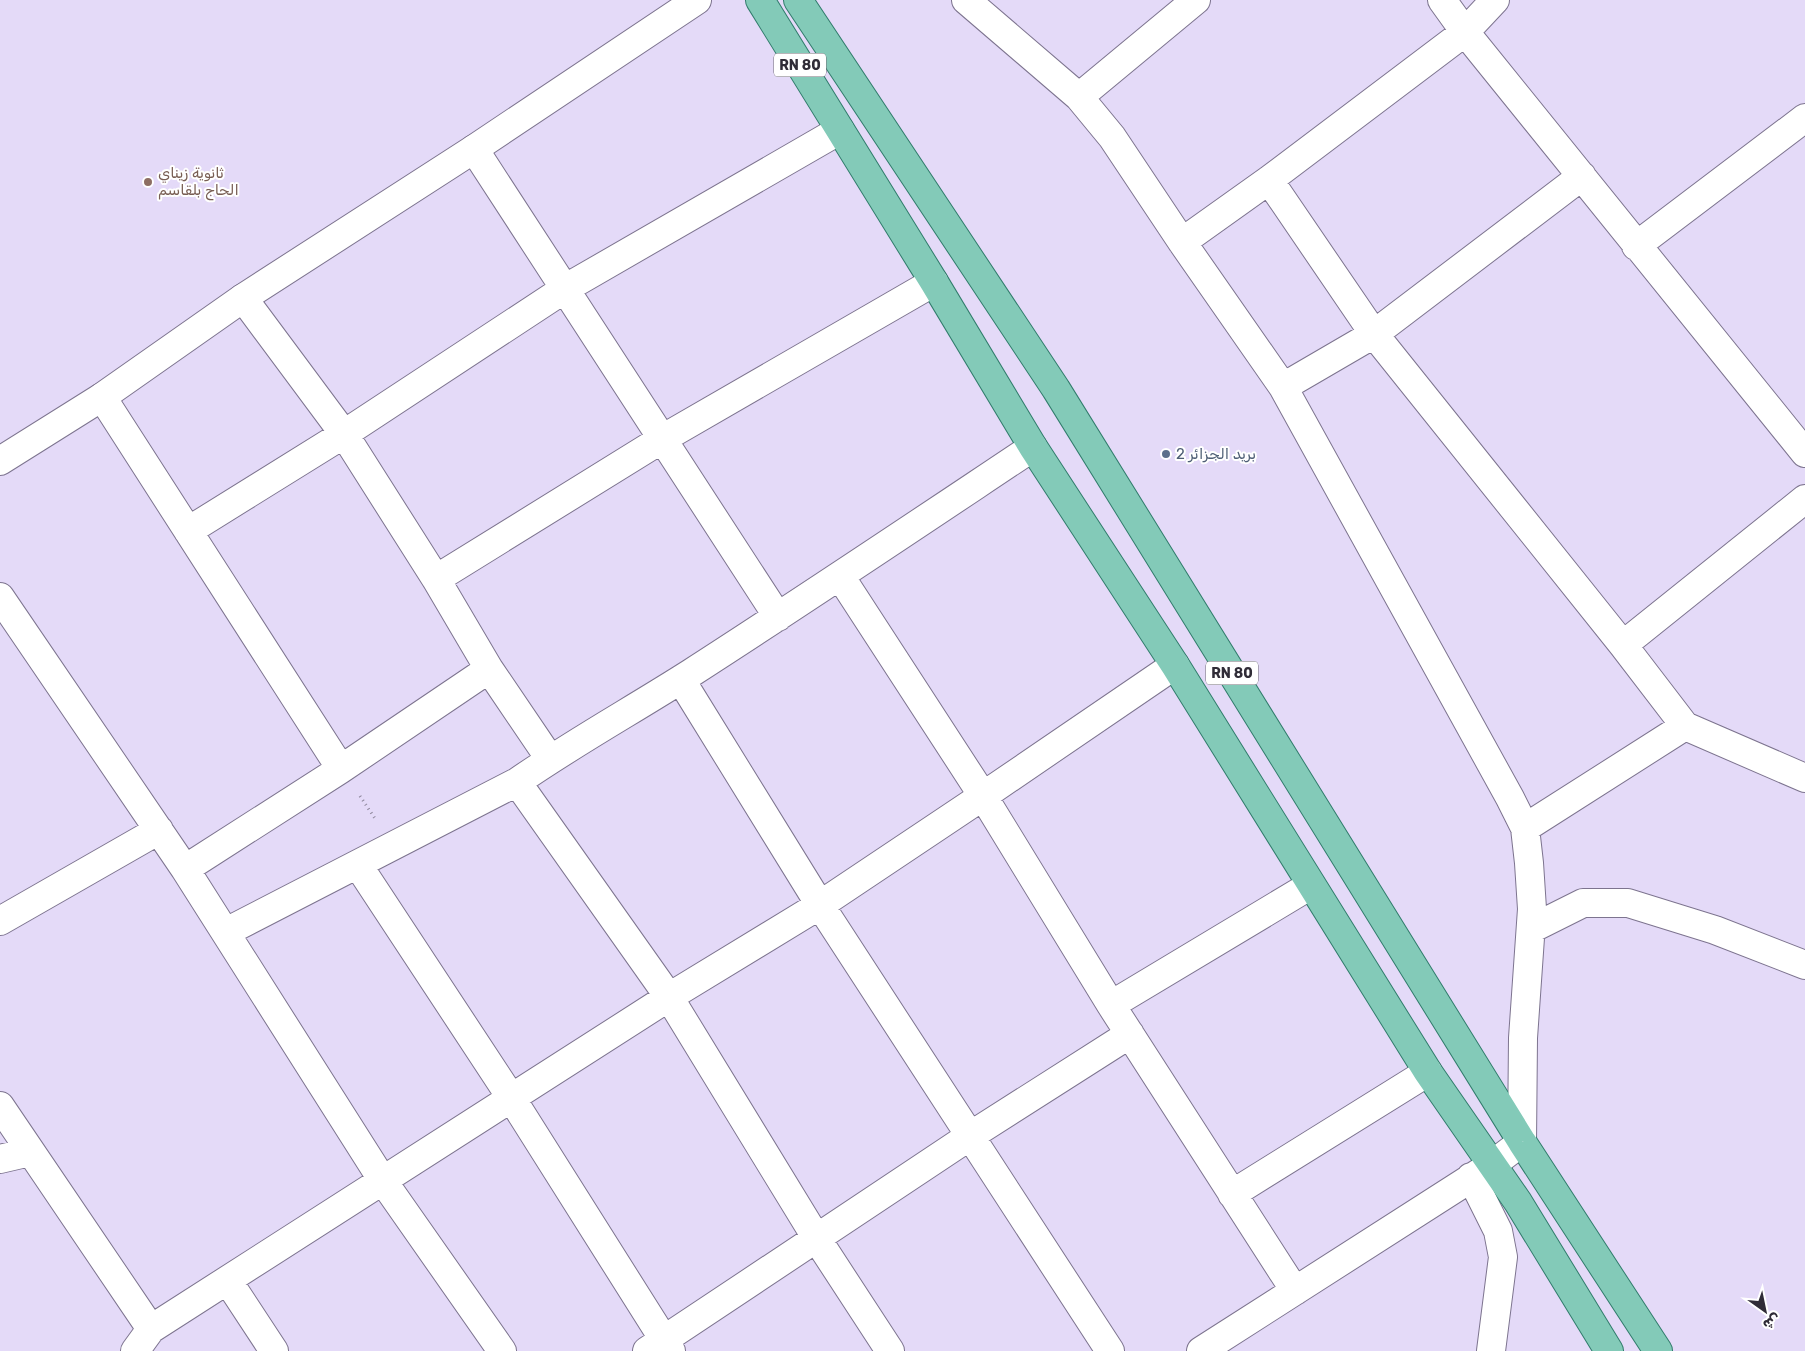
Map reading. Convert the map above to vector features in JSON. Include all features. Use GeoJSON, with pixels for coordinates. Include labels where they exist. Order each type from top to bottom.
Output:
{"type":"FeatureCollection","features":[{"type":"Feature","properties":{"kind":"main road","name":"RN 80"},"geometry":{"type":"LineString","coordinates":[[760,0],[934,282],[1033,447],[1174,665],[1428,1072],[1482,1170],[1518,1202],[1609,1351]]}},
{"type":"Feature","properties":{"kind":"main road","name":"RN 80"},"geometry":{"type":"LineString","coordinates":[[798,0],[1056,389],[1522,1142],[1658,1351]]}},
{"type":"Feature","properties":{"kind":"street"},"geometry":{"type":"LineString","coordinates":[[0,461],[102,397],[243,298],[474,149],[697,0]]}},
{"type":"Feature","properties":{"kind":"street"},"geometry":{"type":"LineString","coordinates":[[966,0],[1079,97],[1112,137],[1182,242],[1283,387],[1525,828],[1529,863],[1531,929],[1523,1038],[1522,1142],[1482,1170],[1201,1351]]}},
{"type":"Feature","properties":{"kind":"street"},"geometry":{"type":"LineString","coordinates":[[1079,97],[1196,0]]}},
{"type":"Feature","properties":{"kind":"street"},"geometry":{"type":"LineString","coordinates":[[1442,0],[1465,32],[1582,176],[1636,246],[1805,453]]}},
{"type":"Feature","properties":{"kind":"street"},"geometry":{"type":"LineString","coordinates":[[1182,242],[1269,180],[1465,32],[1495,0]]}},
{"type":"Feature","properties":{"kind":"street"},"geometry":{"type":"LineString","coordinates":[[1636,246],[1805,118]]}},
{"type":"Feature","properties":{"kind":"street"},"geometry":{"type":"LineString","coordinates":[[188,531],[344,434],[566,288],[840,130]]}},
{"type":"Feature","properties":{"kind":"street"},"geometry":{"type":"LineString","coordinates":[[474,149],[778,617]]}},
{"type":"Feature","properties":{"kind":"street"},"geometry":{"type":"LineString","coordinates":[[1283,387],[1374,334],[1582,176]]}},
{"type":"Feature","properties":{"kind":"street"},"geometry":{"type":"LineString","coordinates":[[1269,180],[1374,334],[1685,726],[1805,778]]}},
{"type":"Feature","properties":{"kind":"street"},"geometry":{"type":"LineString","coordinates":[[436,579],[662,439],[934,282]]}},
{"type":"Feature","properties":{"kind":"street"},"geometry":{"type":"LineString","coordinates":[[243,298],[344,434],[436,579],[489,669],[550,759]]}},
{"type":"Feature","properties":{"kind":"street"},"geometry":{"type":"LineString","coordinates":[[102,397],[341,769]]}},
{"type":"Feature","properties":{"kind":"street"},"geometry":{"type":"LineString","coordinates":[[226,932],[517,782],[550,759],[681,680],[1033,447]]}},
{"type":"Feature","properties":{"kind":"street"},"geometry":{"type":"LineString","coordinates":[[1622,645],[1805,498]]}},
{"type":"Feature","properties":{"kind":"street"},"geometry":{"type":"LineString","coordinates":[[840,576],[984,796],[1111,1005],[1295,1291]]}},
{"type":"Feature","properties":{"kind":"street"},"geometry":{"type":"LineString","coordinates":[[0,597],[185,868],[383,1181],[502,1351]]}},
{"type":"Feature","properties":{"kind":"street"},"geometry":{"type":"LineString","coordinates":[[135,1351],[151,1329],[669,997],[820,905],[984,796],[1174,665]]}},
{"type":"Feature","properties":{"kind":"street"},"geometry":{"type":"LineString","coordinates":[[185,868],[341,769],[489,669]]}},
{"type":"Feature","properties":{"kind":"street"},"geometry":{"type":"LineString","coordinates":[[681,680],[820,905],[1110,1351]]}},
{"type":"Feature","properties":{"kind":"street"},"geometry":{"type":"LineString","coordinates":[[1525,828],[1685,726]]}},
{"type":"Feature","properties":{"kind":"street"},"geometry":{"type":"LineString","coordinates":[[517,782],[669,997],[817,1239],[890,1351]]}},
{"type":"Feature","properties":{"kind":"street"},"geometry":{"type":"LineString","coordinates":[[0,921],[159,830]]}},
{"type":"Feature","properties":{"kind":"street"},"geometry":{"type":"LineString","coordinates":[[358,865],[512,1099],[660,1347],[970,1136],[1130,1034]]}},
{"type":"Feature","properties":{"kind":"street"},"geometry":{"type":"LineString","coordinates":[[1111,1005],[1311,885]]}},
{"type":"Feature","properties":{"kind":"street"},"geometry":{"type":"LineString","coordinates":[[1531,929],[1584,903],[1628,903],[1714,930],[1805,965]]}},
{"type":"Feature","properties":{"kind":"street"},"geometry":{"type":"LineString","coordinates":[[1232,1194],[1428,1072]]}},
{"type":"Feature","properties":{"kind":"street"},"geometry":{"type":"LineString","coordinates":[[0,1106],[151,1329]]}},
{"type":"Feature","properties":{"kind":"street"},"geometry":{"type":"LineString","coordinates":[[0,1158],[30,1152]]}},
{"type":"Feature","properties":{"kind":"street"},"geometry":{"type":"LineString","coordinates":[[1482,1170],[1503,1257],[1491,1351]]}},
{"type":"Feature","properties":{"kind":"street"},"geometry":{"type":"LineString","coordinates":[[228,1280],[274,1351]]}},
{"type":"Feature","properties":{"kind":"path"},"geometry":{"type":"LineString","coordinates":[[341,769],[380,827],[358,865]]}},
{"type":"Feature","properties":{"kind":"place","name":"ثانوية زيناي الحاج بلقاسم"},"geometry":{"type":"Point","coordinates":[148,182]}},
{"type":"Feature","properties":{"kind":"place","name":"بريد الجزائر 2"},"geometry":{"type":"Point","coordinates":[1166,454]}}]}
